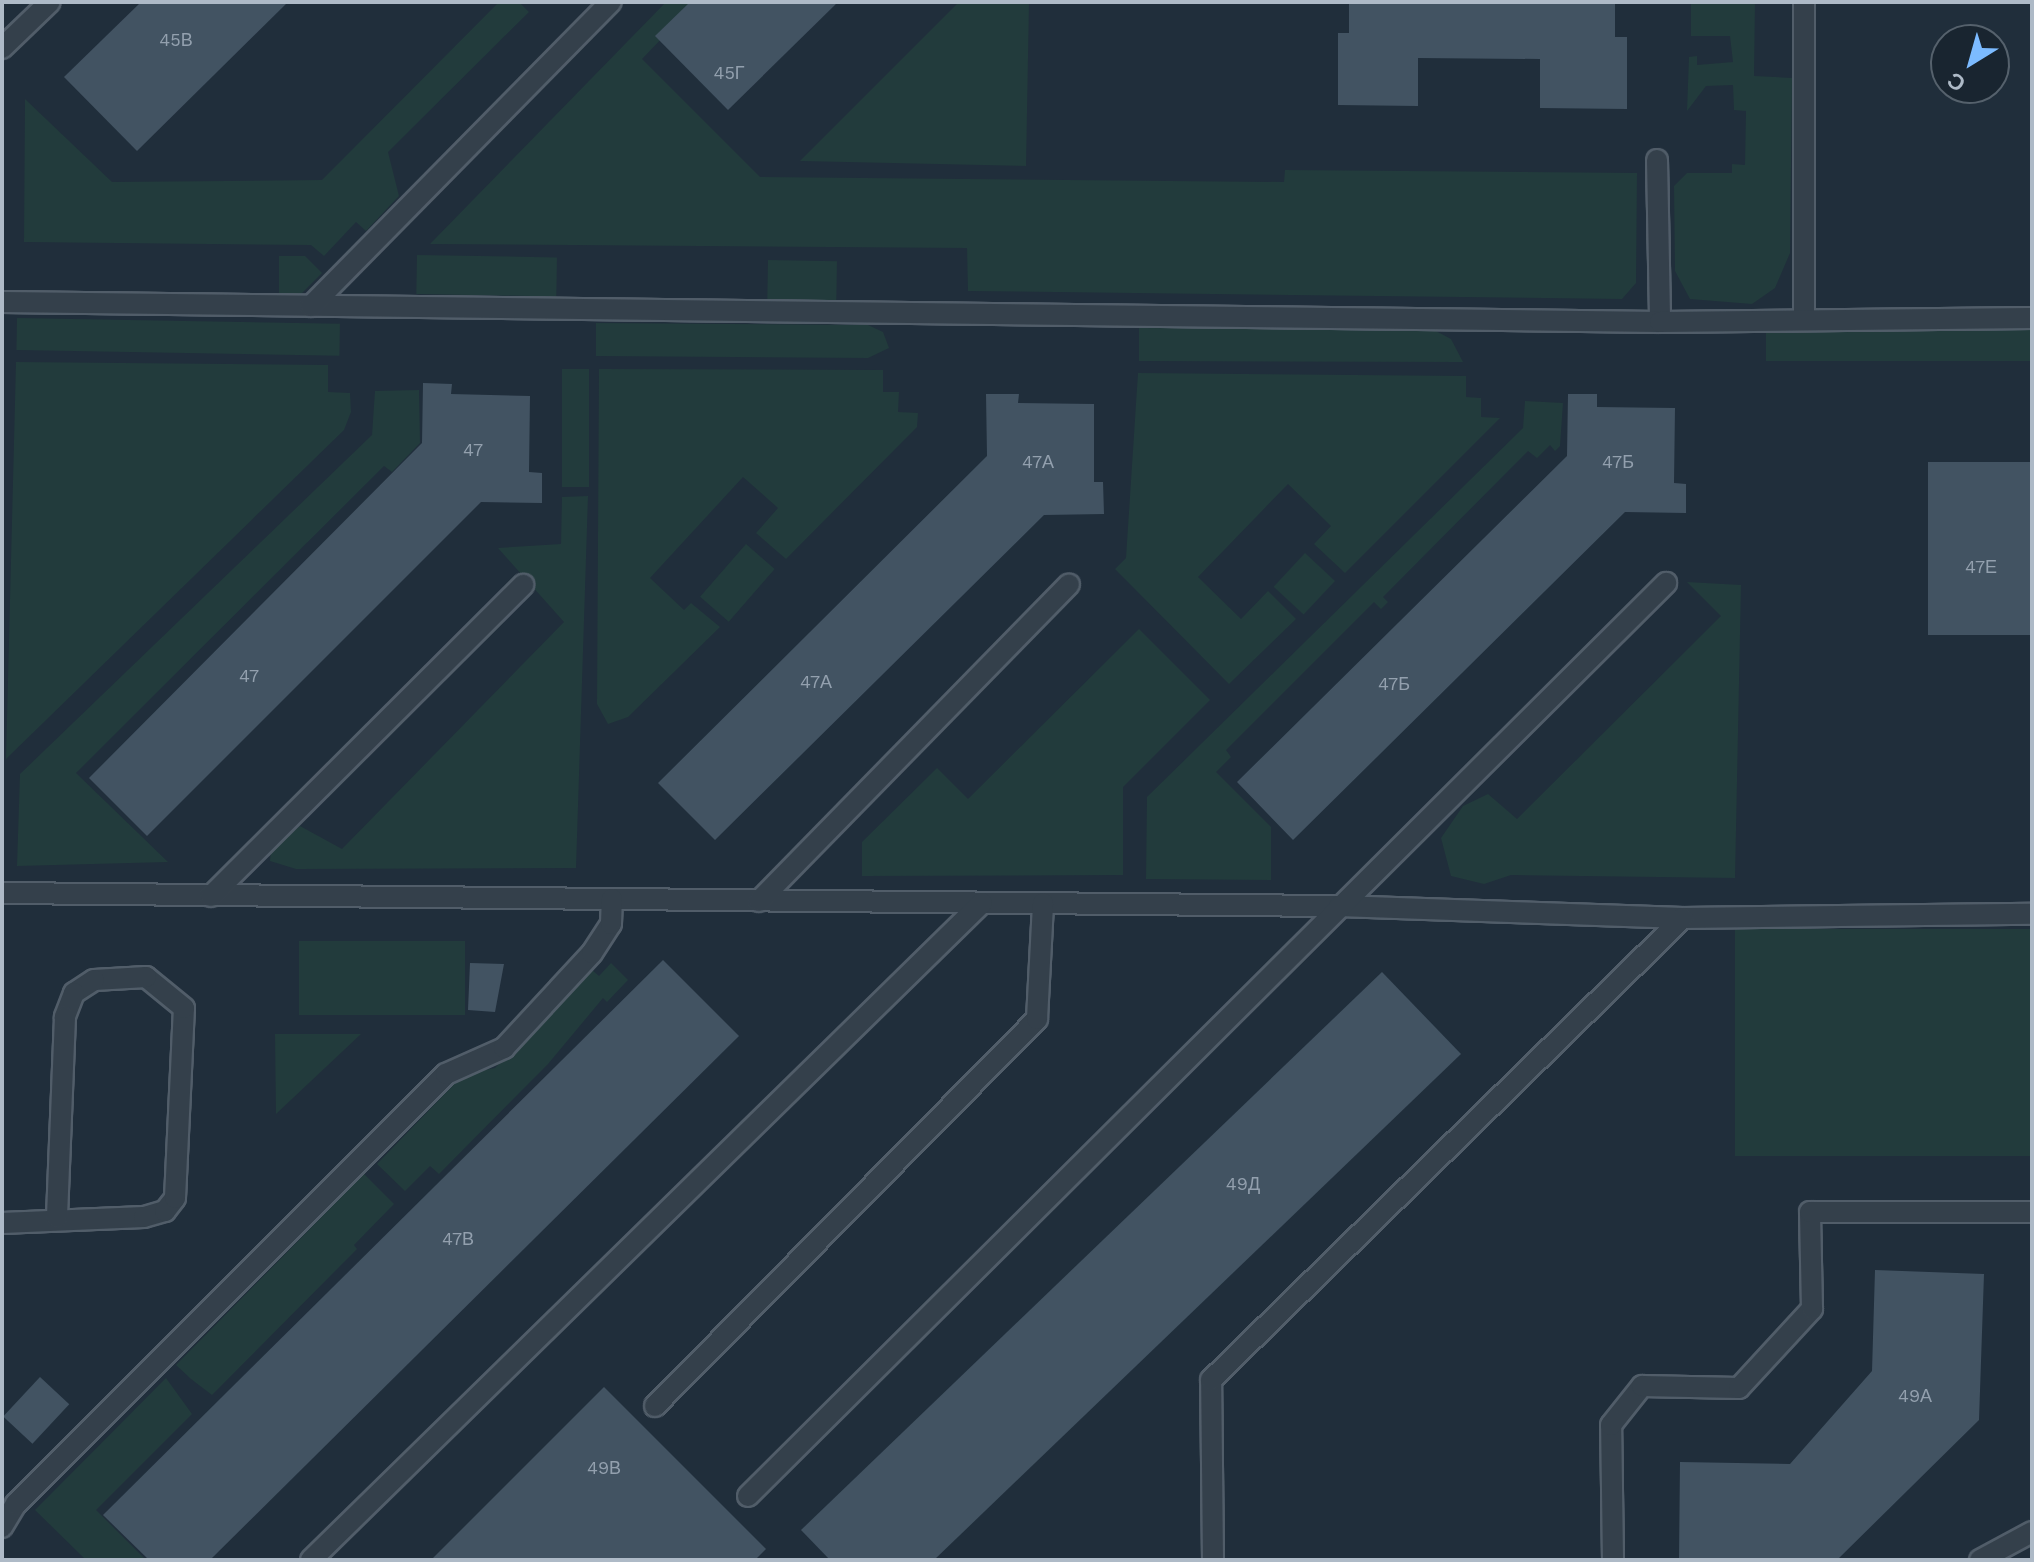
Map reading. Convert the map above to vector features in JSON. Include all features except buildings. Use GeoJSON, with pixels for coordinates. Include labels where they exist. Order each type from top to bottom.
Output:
{"type":"FeatureCollection","features":[{"type":"Feature","properties":{"kind":"lane"},"geometry":{"type":"LineString","coordinates":[[2,48],[50,2]]}},
{"type":"Feature","properties":{"kind":"lane"},"geometry":{"type":"LineString","coordinates":[[311,306],[611,2]]}},
{"type":"Feature","properties":{"kind":"lane"},"geometry":{"type":"LineString","coordinates":[[1804,2],[1804,319]]}},
{"type":"Feature","properties":{"kind":"lane"},"geometry":{"type":"LineString","coordinates":[[1657,160],[1660,322]]}},
{"type":"Feature","properties":{"kind":"lane"},"geometry":{"type":"LineString","coordinates":[[2,302],[1660,322],[2032,318]]}},
{"type":"Feature","properties":{"kind":"lane"},"geometry":{"type":"LineString","coordinates":[[748,1496],[1666,583]]}},
{"type":"Feature","properties":{"kind":"lane"},"geometry":{"type":"LineString","coordinates":[[759,901],[1069,584]]}},
{"type":"Feature","properties":{"kind":"lane"},"geometry":{"type":"LineString","coordinates":[[211,896],[523,585]]}},
{"type":"Feature","properties":{"kind":"lane"},"geometry":{"type":"LineString","coordinates":[[2,893],[1339,906],[1683,918],[2032,914]]}},
{"type":"Feature","properties":{"kind":"lane"},"geometry":{"type":"LineString","coordinates":[[2,1527],[16,1504],[446,1074],[504,1048],[592,953],[611,924],[612,899]]}},
{"type":"Feature","properties":{"kind":"lane"},"geometry":{"type":"LineString","coordinates":[[311,1560],[982,903]]}},
{"type":"Feature","properties":{"kind":"lane"},"geometry":{"type":"LineString","coordinates":[[655,1406],[1037,1019],[1043,903]]}},
{"type":"Feature","properties":{"kind":"lane"},"geometry":{"type":"LineString","coordinates":[[1213,1560],[1211,1380],[1683,918]]}},
{"type":"Feature","properties":{"kind":"lane"},"geometry":{"type":"LineString","coordinates":[[2,1223],[57,1218],[144,1217],[165,1211],[175,1198],[184,1008],[146,977],[94,980],[74,993],[65,1017],[57,1218]]}},
{"type":"Feature","properties":{"kind":"lane"},"geometry":{"type":"LineString","coordinates":[[1613,1560],[1611,1425],[1642,1386],[1739,1388],[1812,1309],[1810,1212],[2032,1212]]}},
{"type":"Feature","properties":{"kind":"lane"},"geometry":{"type":"LineString","coordinates":[[1980,1560],[2032,1532]]}},
{"type":"Feature","properties":{"kind":"green space"},"geometry":{"type":"Polygon","coordinates":[[[499,2],[519,2],[529,12],[388,152],[399,196],[366,231],[356,222],[324,256],[311,245],[24,242],[25,99],[112,182],[322,180],[499,2]]]}},
{"type":"Feature","properties":{"kind":"green space"},"geometry":{"type":"Polygon","coordinates":[[[666,2],[697,2],[642,59],[760,177],[1284,182],[1285,170],[1637,173],[1636,283],[1622,299],[968,291],[967,248],[430,244],[666,2]]]}},
{"type":"Feature","properties":{"kind":"green space"},"geometry":{"type":"Polygon","coordinates":[[[959,2],[1029,2],[1026,166],[800,161],[959,2]]]}},
{"type":"Feature","properties":{"kind":"green space"},"geometry":{"type":"Polygon","coordinates":[[[1691,2],[1755,2],[1754,76],[1792,78],[1790,253],[1775,288],[1752,304],[1690,299],[1675,271],[1674,186],[1687,173],[1732,173],[1732,164],[1745,165],[1746,111],[1734,110],[1733,85],[1706,86],[1687,111],[1689,57],[1697,56],[1697,65],[1733,62],[1730,36],[1691,36],[1691,2]]]}},
{"type":"Feature","properties":{"kind":"green space"},"geometry":{"type":"Polygon","coordinates":[[[417,255],[557,257],[556,296],[416,294],[417,255]]]}},
{"type":"Feature","properties":{"kind":"green space"},"geometry":{"type":"Polygon","coordinates":[[[279,256],[305,256],[322,273],[301,294],[279,294],[279,256]]]}},
{"type":"Feature","properties":{"kind":"green space"},"geometry":{"type":"Polygon","coordinates":[[[768,260],[837,261],[836,300],[767,299],[768,260]]]}},
{"type":"Feature","properties":{"kind":"green space"},"geometry":{"type":"Polygon","coordinates":[[[17,318],[340,324],[339,356],[16,350],[17,318]]]}},
{"type":"Feature","properties":{"kind":"green space"},"geometry":{"type":"Polygon","coordinates":[[[596,323],[868,325],[883,332],[889,348],[868,358],[596,356],[596,323]]]}},
{"type":"Feature","properties":{"kind":"green space"},"geometry":{"type":"Polygon","coordinates":[[[1139,328],[1432,329],[1451,339],[1463,362],[1139,361],[1139,328]]]}},
{"type":"Feature","properties":{"kind":"green space"},"geometry":{"type":"Polygon","coordinates":[[[1766,330],[2032,330],[2032,361],[1766,361],[1766,330]]]}},
{"type":"Feature","properties":{"kind":"green space"},"geometry":{"type":"Polygon","coordinates":[[[16,362],[328,365],[328,392],[350,393],[351,412],[344,430],[6,759],[16,362]]]}},
{"type":"Feature","properties":{"kind":"green space"},"geometry":{"type":"Polygon","coordinates":[[[562,369],[589,369],[589,487],[562,487],[562,369]]]}},
{"type":"Feature","properties":{"kind":"green space"},"geometry":{"type":"Polygon","coordinates":[[[599,369],[883,370],[883,392],[899,392],[898,412],[918,413],[917,427],[786,559],[756,533],[778,508],[743,477],[650,578],[684,610],[691,603],[720,627],[628,717],[608,724],[597,704],[599,369]]]}},
{"type":"Feature","properties":{"kind":"green space"},"geometry":{"type":"Polygon","coordinates":[[[1138,373],[1466,376],[1466,397],[1481,398],[1481,417],[1500,418],[1345,573],[1314,544],[1331,526],[1288,484],[1198,577],[1241,619],[1268,591],[1296,619],[1229,684],[1115,569],[1126,558],[1138,373]]]}},
{"type":"Feature","properties":{"kind":"green space"},"geometry":{"type":"Polygon","coordinates":[[[419,390],[420,443],[392,472],[384,466],[76,773],[168,862],[17,866],[20,774],[372,435],[375,391],[419,390]]]}},
{"type":"Feature","properties":{"kind":"green space"},"geometry":{"type":"Polygon","coordinates":[[[1525,401],[1563,403],[1560,446],[1555,451],[1550,445],[1537,458],[1528,451],[1383,597],[1388,602],[1381,609],[1374,602],[1226,750],[1231,757],[1216,772],[1271,827],[1271,880],[1146,879],[1147,797],[1523,428],[1525,401]]]}},
{"type":"Feature","properties":{"kind":"green space"},"geometry":{"type":"Polygon","coordinates":[[[588,496],[576,868],[296,869],[270,861],[271,851],[300,826],[342,849],[564,622],[498,548],[561,544],[562,497],[588,496]]]}},
{"type":"Feature","properties":{"kind":"green space"},"geometry":{"type":"Polygon","coordinates":[[[746,544],[775,569],[729,622],[700,597],[746,544]]]}},
{"type":"Feature","properties":{"kind":"green space"},"geometry":{"type":"Polygon","coordinates":[[[1305,553],[1335,581],[1304,615],[1274,587],[1305,553]]]}},
{"type":"Feature","properties":{"kind":"green space"},"geometry":{"type":"Polygon","coordinates":[[[1687,582],[1741,585],[1735,878],[1511,875],[1484,884],[1451,876],[1441,838],[1463,806],[1488,794],[1517,819],[1721,616],[1687,582]]]}},
{"type":"Feature","properties":{"kind":"green space"},"geometry":{"type":"Polygon","coordinates":[[[1139,629],[1210,700],[1123,787],[1123,875],[862,876],[862,842],[937,768],[968,799],[1139,629]]]}},
{"type":"Feature","properties":{"kind":"green space"},"geometry":{"type":"Polygon","coordinates":[[[1735,929],[2032,929],[2032,1156],[1735,1156],[1735,929]]]}},
{"type":"Feature","properties":{"kind":"green space"},"geometry":{"type":"Polygon","coordinates":[[[299,941],[465,941],[465,1015],[299,1015],[299,941]]]}},
{"type":"Feature","properties":{"kind":"green space"},"geometry":{"type":"Polygon","coordinates":[[[611,963],[628,980],[607,1002],[603,998],[548,1064],[439,1174],[430,1166],[405,1191],[377,1164],[464,1074],[495,1068],[590,968],[599,976],[611,963]]]}},
{"type":"Feature","properties":{"kind":"green space"},"geometry":{"type":"Polygon","coordinates":[[[275,1034],[361,1034],[276,1114],[275,1034]]]}},
{"type":"Feature","properties":{"kind":"green space"},"geometry":{"type":"Polygon","coordinates":[[[364,1174],[394,1204],[354,1245],[357,1249],[212,1395],[191,1379],[176,1365],[364,1174]]]}},
{"type":"Feature","properties":{"kind":"green space"},"geometry":{"type":"Polygon","coordinates":[[[166,1378],[192,1414],[96,1510],[146,1560],[86,1560],[35,1510],[166,1378]]]}}]}
